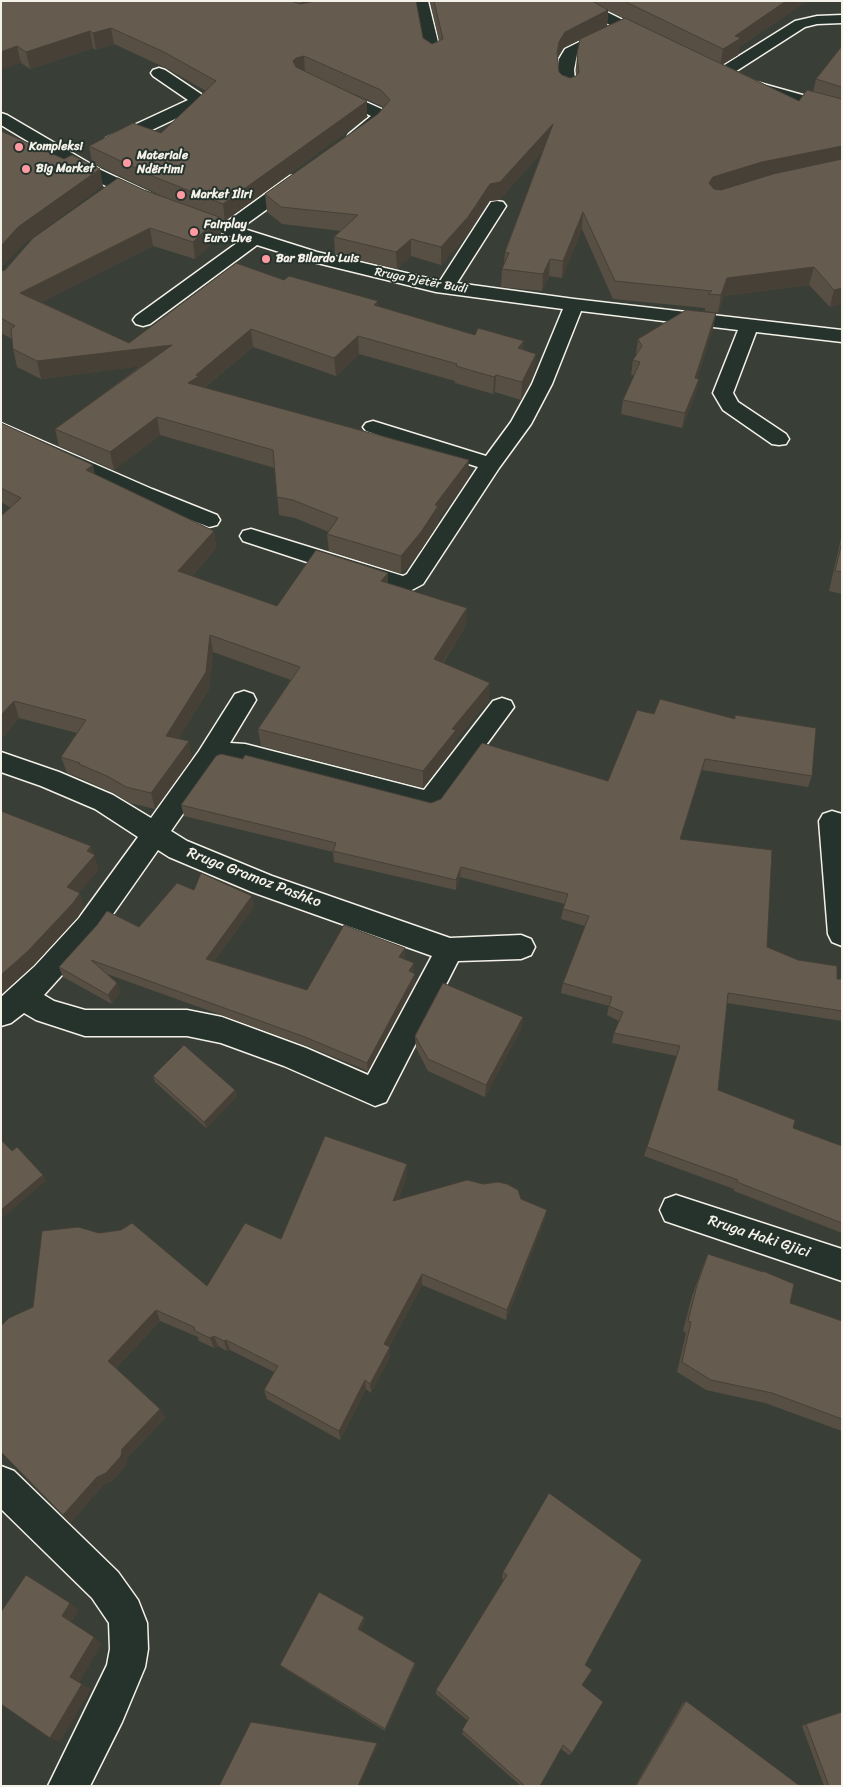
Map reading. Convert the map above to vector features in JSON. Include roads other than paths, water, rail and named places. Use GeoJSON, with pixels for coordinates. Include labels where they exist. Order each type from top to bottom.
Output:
{"type":"FeatureCollection","features":[{"type":"Feature","properties":{"kind":"street"},"geometry":{"type":"LineString","coordinates":[[421,1],[433,54]]}},
{"type":"Feature","properties":{"kind":"street"},"geometry":{"type":"LineString","coordinates":[[573,1],[665,46]]}},
{"type":"Feature","properties":{"kind":"street"},"geometry":{"type":"LineString","coordinates":[[721,74],[800,24],[817,20],[842,19]]}},
{"type":"Feature","properties":{"kind":"street"},"geometry":{"type":"LineString","coordinates":[[568,88],[566,70],[570,52],[624,26]]}},
{"type":"Feature","properties":{"kind":"street"},"geometry":{"type":"LineString","coordinates":[[705,66],[721,74],[768,90],[842,111]]}},
{"type":"Feature","properties":{"kind":"street"},"geometry":{"type":"LineString","coordinates":[[71,160],[197,102],[196,97],[159,73]]}},
{"type":"Feature","properties":{"kind":"street"},"geometry":{"type":"LineString","coordinates":[[320,86],[380,114],[380,117],[372,126],[339,149]]}},
{"type":"Feature","properties":{"kind":"street","name":"Rruga Pjetër Budi"},"geometry":{"type":"LineString","coordinates":[[1,118],[71,160],[113,191],[163,205],[254,239],[347,266],[445,287],[574,305],[842,336]]}},
{"type":"Feature","properties":{"kind":"street"},"geometry":{"type":"LineString","coordinates":[[226,230],[307,172]]}},
{"type":"Feature","properties":{"kind":"street"},"geometry":{"type":"LineString","coordinates":[[445,287],[497,206]]}},
{"type":"Feature","properties":{"kind":"street"},"geometry":{"type":"LineString","coordinates":[[143,320],[254,239]]}},
{"type":"Feature","properties":{"kind":"street"},"geometry":{"type":"LineString","coordinates":[[251,536],[400,584],[408,584],[415,579],[490,464],[521,424],[542,384],[574,305]]}},
{"type":"Feature","properties":{"kind":"street"},"geometry":{"type":"LineString","coordinates":[[749,326],[723,392],[730,406],[779,439]]}},
{"type":"Feature","properties":{"kind":"street"},"geometry":{"type":"LineString","coordinates":[[373,427],[490,464]]}},
{"type":"Feature","properties":{"kind":"street"},"geometry":{"type":"LineString","coordinates":[[1,428],[144,494],[209,520]]}},
{"type":"Feature","properties":{"kind":"street"},"geometry":{"type":"LineString","coordinates":[[12,1006],[89,926],[208,758],[244,700]]}},
{"type":"Feature","properties":{"kind":"street"},"geometry":{"type":"LineString","coordinates":[[208,758],[225,752],[245,754],[430,802],[502,707]]}},
{"type":"Feature","properties":{"kind":"street","name":"Rruga Gramoz Pashko"},"geometry":{"type":"LineString","coordinates":[[1,762],[50,779],[104,802],[154,835],[199,859],[262,884],[450,950],[520,947]]}},
{"type":"Feature","properties":{"kind":"street"},"geometry":{"type":"LineString","coordinates":[[832,821],[842,934]]}},
{"type":"Feature","properties":{"kind":"street"},"geometry":{"type":"LineString","coordinates":[[12,1006],[46,1011],[85,1023],[177,1023],[222,1030],[294,1057],[375,1092],[450,950]]}},
{"type":"Feature","properties":{"kind":"street","name":"Rruga Haki Gjici"},"geometry":{"type":"LineString","coordinates":[[676,1210],[842,1265]]}},
{"type":"Feature","properties":{"kind":"street"},"geometry":{"type":"LineString","coordinates":[[1,1484],[106,1585],[125,1613],[128,1624],[129,1649],[126,1667],[108,1708],[68,1786]]}},
{"type":"Feature","properties":{"kind":"place","name":"Kompleksi"},"geometry":{"type":"Point","coordinates":[19,147]}},
{"type":"Feature","properties":{"kind":"place","name":"Materiale Ndërtimi"},"geometry":{"type":"Point","coordinates":[127,163]}},
{"type":"Feature","properties":{"kind":"place","name":"Big Market"},"geometry":{"type":"Point","coordinates":[26,169]}},
{"type":"Feature","properties":{"kind":"place","name":"Market Iliri"},"geometry":{"type":"Point","coordinates":[181,195]}},
{"type":"Feature","properties":{"kind":"place","name":"Fairplay Euro Live"},"geometry":{"type":"Point","coordinates":[194,232]}},
{"type":"Feature","properties":{"kind":"place","name":"Bar Bilardo Luis"},"geometry":{"type":"Point","coordinates":[266,259]}}]}
